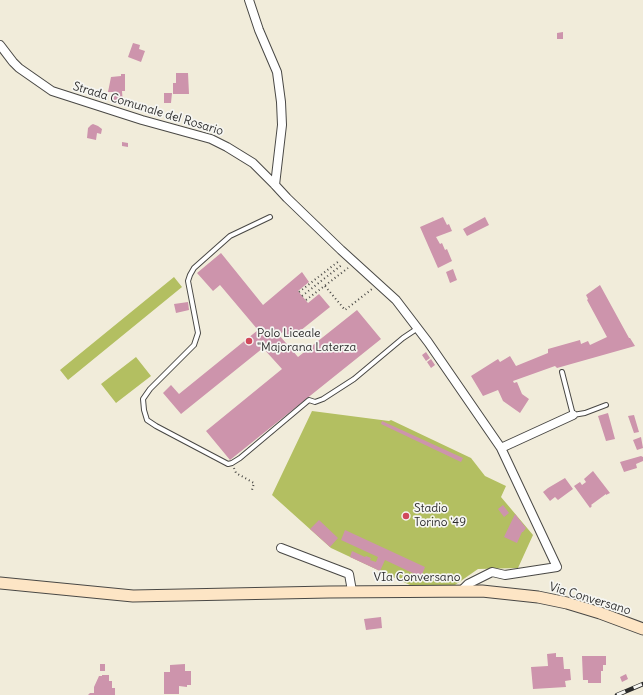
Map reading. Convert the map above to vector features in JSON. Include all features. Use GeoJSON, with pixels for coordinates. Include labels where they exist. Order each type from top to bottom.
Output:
{"type":"FeatureCollection","features":[{"type":"Feature","properties":{"kind":"main road","name":"VIa Conversano"},"geometry":{"type":"LineString","coordinates":[[0,584],[133,596],[352,591],[505,592]]}},
{"type":"Feature","properties":{"kind":"main road","name":"Via Conversano"},"geometry":{"type":"LineString","coordinates":[[505,592],[567,603],[600,613],[643,629]]}},
{"type":"Feature","properties":{"kind":"street"},"geometry":{"type":"LineString","coordinates":[[249,0],[259,30],[277,72],[282,102],[282,125],[275,185]]}},
{"type":"Feature","properties":{"kind":"street","name":"Strada Comunale del Rosario"},"geometry":{"type":"LineString","coordinates":[[0,46],[19,68],[52,91],[211,139],[228,147],[253,164],[341,250],[396,300],[418,328],[501,448],[557,567],[505,575],[492,572],[468,584],[461,591]]}},
{"type":"Feature","properties":{"kind":"street"},"geometry":{"type":"LineString","coordinates":[[501,448],[573,415]]}},
{"type":"Feature","properties":{"kind":"street"},"geometry":{"type":"LineString","coordinates":[[281,548],[349,574],[352,591]]}},
{"type":"Feature","properties":{"kind":"lane"},"geometry":{"type":"LineString","coordinates":[[270,217],[230,236],[194,268],[188,281],[198,333],[194,345],[150,388],[143,400],[147,420],[228,464],[232,463],[309,400],[315,402],[322,399],[354,379],[403,338],[418,328]]}},
{"type":"Feature","properties":{"kind":"lane"},"geometry":{"type":"LineString","coordinates":[[562,372],[573,415],[585,413],[606,405]]}},
{"type":"Feature","properties":{"kind":"path"},"geometry":{"type":"LineString","coordinates":[[299,292],[339,261]]}},
{"type":"Feature","properties":{"kind":"path"},"geometry":{"type":"LineString","coordinates":[[302,296],[343,264]]}},
{"type":"Feature","properties":{"kind":"path"},"geometry":{"type":"LineString","coordinates":[[306,300],[348,268]]}},
{"type":"Feature","properties":{"kind":"path"},"geometry":{"type":"LineString","coordinates":[[325,286],[344,310],[372,289]]}},
{"type":"Feature","properties":{"kind":"path"},"geometry":{"type":"LineString","coordinates":[[232,463],[236,473],[254,484],[252,490]]}},
{"type":"Feature","properties":{"kind":"green space"},"geometry":{"type":"Polygon","coordinates":[[[174,277],[182,287],[68,380],[60,370],[174,277]]]}},
{"type":"Feature","properties":{"kind":"green space"},"geometry":{"type":"Polygon","coordinates":[[[136,357],[151,376],[116,403],[101,384],[136,357]]]}},
{"type":"Feature","properties":{"kind":"green space","name":"Stadio Torino '49"},"geometry":{"type":"Polygon","coordinates":[[[312,411],[389,421],[391,420],[471,458],[485,476],[506,486],[501,497],[533,535],[518,568],[478,569],[455,585],[410,585],[331,548],[272,495],[312,411]]]}},
{"type":"Feature","properties":{"kind":"building"},"geometry":{"type":"Polygon","coordinates":[[[563,32],[563,39],[557,39],[557,33],[563,32]]]}},
{"type":"Feature","properties":{"kind":"building"},"geometry":{"type":"Polygon","coordinates":[[[133,43],[140,45],[139,49],[145,51],[141,62],[128,57],[133,43]]]}},
{"type":"Feature","properties":{"kind":"building"},"geometry":{"type":"Polygon","coordinates":[[[176,73],[188,73],[189,94],[173,94],[173,83],[176,83],[176,73]]]}},
{"type":"Feature","properties":{"kind":"building"},"geometry":{"type":"Polygon","coordinates":[[[121,74],[125,74],[125,91],[122,91],[123,104],[113,104],[113,92],[108,92],[111,77],[121,76],[121,74]]]}},
{"type":"Feature","properties":{"kind":"building"},"geometry":{"type":"Polygon","coordinates":[[[164,93],[172,93],[171,103],[164,103],[164,93]]]}},
{"type":"Feature","properties":{"kind":"building"},"geometry":{"type":"Polygon","coordinates":[[[93,124],[102,129],[101,134],[97,133],[96,140],[87,138],[88,128],[93,124]]]}},
{"type":"Feature","properties":{"kind":"building"},"geometry":{"type":"Polygon","coordinates":[[[122,142],[128,143],[128,147],[122,146],[122,142]]]}},
{"type":"Feature","properties":{"kind":"building"},"geometry":{"type":"Polygon","coordinates":[[[443,217],[447,225],[449,224],[452,231],[436,237],[440,244],[442,243],[445,250],[447,249],[452,261],[438,268],[420,227],[443,217]]]}},
{"type":"Feature","properties":{"kind":"building"},"geometry":{"type":"Polygon","coordinates":[[[485,217],[489,225],[467,236],[463,229],[485,217]]]}},
{"type":"Feature","properties":{"kind":"building"},"geometry":{"type":"Polygon","coordinates":[[[221,253],[263,305],[302,272],[309,282],[298,291],[308,303],[319,294],[330,307],[290,339],[284,331],[279,335],[298,357],[357,310],[381,339],[230,460],[206,431],[282,369],[263,348],[181,414],[163,393],[171,385],[179,394],[258,330],[220,285],[213,291],[197,273],[221,253]]]}},
{"type":"Feature","properties":{"kind":"building"},"geometry":{"type":"Polygon","coordinates":[[[453,269],[457,280],[450,283],[446,272],[453,269]]]}},
{"type":"Feature","properties":{"kind":"building"},"geometry":{"type":"Polygon","coordinates":[[[600,285],[629,338],[635,346],[557,368],[555,366],[513,381],[514,383],[517,382],[522,394],[529,399],[520,413],[503,401],[498,390],[483,396],[471,376],[498,359],[500,362],[510,356],[516,366],[548,353],[548,349],[580,340],[581,344],[588,341],[590,345],[607,337],[587,300],[586,295],[600,285]]]}},
{"type":"Feature","properties":{"kind":"building"},"geometry":{"type":"Polygon","coordinates":[[[188,302],[189,310],[176,313],[174,304],[188,302]]]}},
{"type":"Feature","properties":{"kind":"building"},"geometry":{"type":"Polygon","coordinates":[[[426,352],[430,358],[426,361],[422,355],[426,352]]]}},
{"type":"Feature","properties":{"kind":"building"},"geometry":{"type":"Polygon","coordinates":[[[431,359],[435,365],[431,368],[427,362],[431,359]]]}},
{"type":"Feature","properties":{"kind":"building"},"geometry":{"type":"Polygon","coordinates":[[[608,413],[615,439],[606,441],[598,416],[608,413]]]}},
{"type":"Feature","properties":{"kind":"building"},"geometry":{"type":"Polygon","coordinates":[[[634,415],[639,432],[634,433],[628,416],[634,415]]]}},
{"type":"Feature","properties":{"kind":"building"},"geometry":{"type":"Polygon","coordinates":[[[382,421],[463,458],[461,462],[381,424],[382,421]]]}},
{"type":"Feature","properties":{"kind":"building"},"geometry":{"type":"Polygon","coordinates":[[[641,437],[643,448],[637,450],[633,440],[641,437]]]}},
{"type":"Feature","properties":{"kind":"building"},"geometry":{"type":"Polygon","coordinates":[[[641,456],[643,457],[643,461],[636,464],[637,468],[624,472],[620,462],[641,456]]]}},
{"type":"Feature","properties":{"kind":"building"},"geometry":{"type":"Polygon","coordinates":[[[593,471],[610,493],[606,494],[591,505],[592,506],[590,508],[574,486],[580,482],[582,485],[586,482],[584,479],[593,471]]]}},
{"type":"Feature","properties":{"kind":"building"},"geometry":{"type":"Polygon","coordinates":[[[565,478],[573,489],[558,500],[555,497],[550,501],[543,492],[565,478]]]}},
{"type":"Feature","properties":{"kind":"building"},"geometry":{"type":"Polygon","coordinates":[[[503,505],[509,513],[504,517],[498,509],[503,505]]]}},
{"type":"Feature","properties":{"kind":"building"},"geometry":{"type":"Polygon","coordinates":[[[515,514],[526,528],[522,532],[517,543],[504,537],[515,514]]]}},
{"type":"Feature","properties":{"kind":"building"},"geometry":{"type":"Polygon","coordinates":[[[319,520],[338,538],[330,547],[310,529],[319,520]]]}},
{"type":"Feature","properties":{"kind":"building"},"geometry":{"type":"Polygon","coordinates":[[[345,530],[425,567],[421,577],[385,560],[380,571],[350,557],[352,551],[371,558],[370,560],[376,562],[378,557],[341,540],[345,530]]]}},
{"type":"Feature","properties":{"kind":"building"},"geometry":{"type":"Polygon","coordinates":[[[381,617],[382,628],[366,630],[364,619],[381,617]]]}},
{"type":"Feature","properties":{"kind":"building"},"geometry":{"type":"Polygon","coordinates":[[[556,653],[556,657],[563,657],[564,669],[570,669],[571,680],[565,681],[566,687],[533,689],[531,667],[548,666],[547,654],[556,653]]]}},
{"type":"Feature","properties":{"kind":"building"},"geometry":{"type":"Polygon","coordinates":[[[582,656],[606,656],[606,665],[603,665],[603,671],[601,671],[601,683],[588,683],[588,680],[583,680],[582,656]]]}},
{"type":"Feature","properties":{"kind":"building"},"geometry":{"type":"Polygon","coordinates":[[[100,664],[105,664],[105,671],[100,671],[100,664]]]}},
{"type":"Feature","properties":{"kind":"building"},"geometry":{"type":"Polygon","coordinates":[[[185,664],[185,671],[191,671],[191,685],[187,685],[187,687],[179,686],[179,694],[164,694],[164,672],[170,672],[170,665],[185,664]]]}},
{"type":"Feature","properties":{"kind":"building"},"geometry":{"type":"Polygon","coordinates":[[[626,674],[628,679],[622,682],[620,677],[626,674]]]}},
{"type":"Feature","properties":{"kind":"building"},"geometry":{"type":"Polygon","coordinates":[[[109,675],[109,681],[112,681],[112,688],[115,688],[115,695],[88,695],[90,693],[94,693],[94,687],[99,676],[109,675]]]}},
{"type":"Feature","properties":{"kind":"railway"},"geometry":{"type":"LineString","coordinates":[[617,695],[643,684]]}},
{"type":"Feature","properties":{"kind":"place","name":"Polo Liceale \"Majorana Laterza"},"geometry":{"type":"Point","coordinates":[249,341]}},
{"type":"Feature","properties":{"kind":"place","name":"Stadio Torino '49"},"geometry":{"type":"Point","coordinates":[406,516]}}]}
